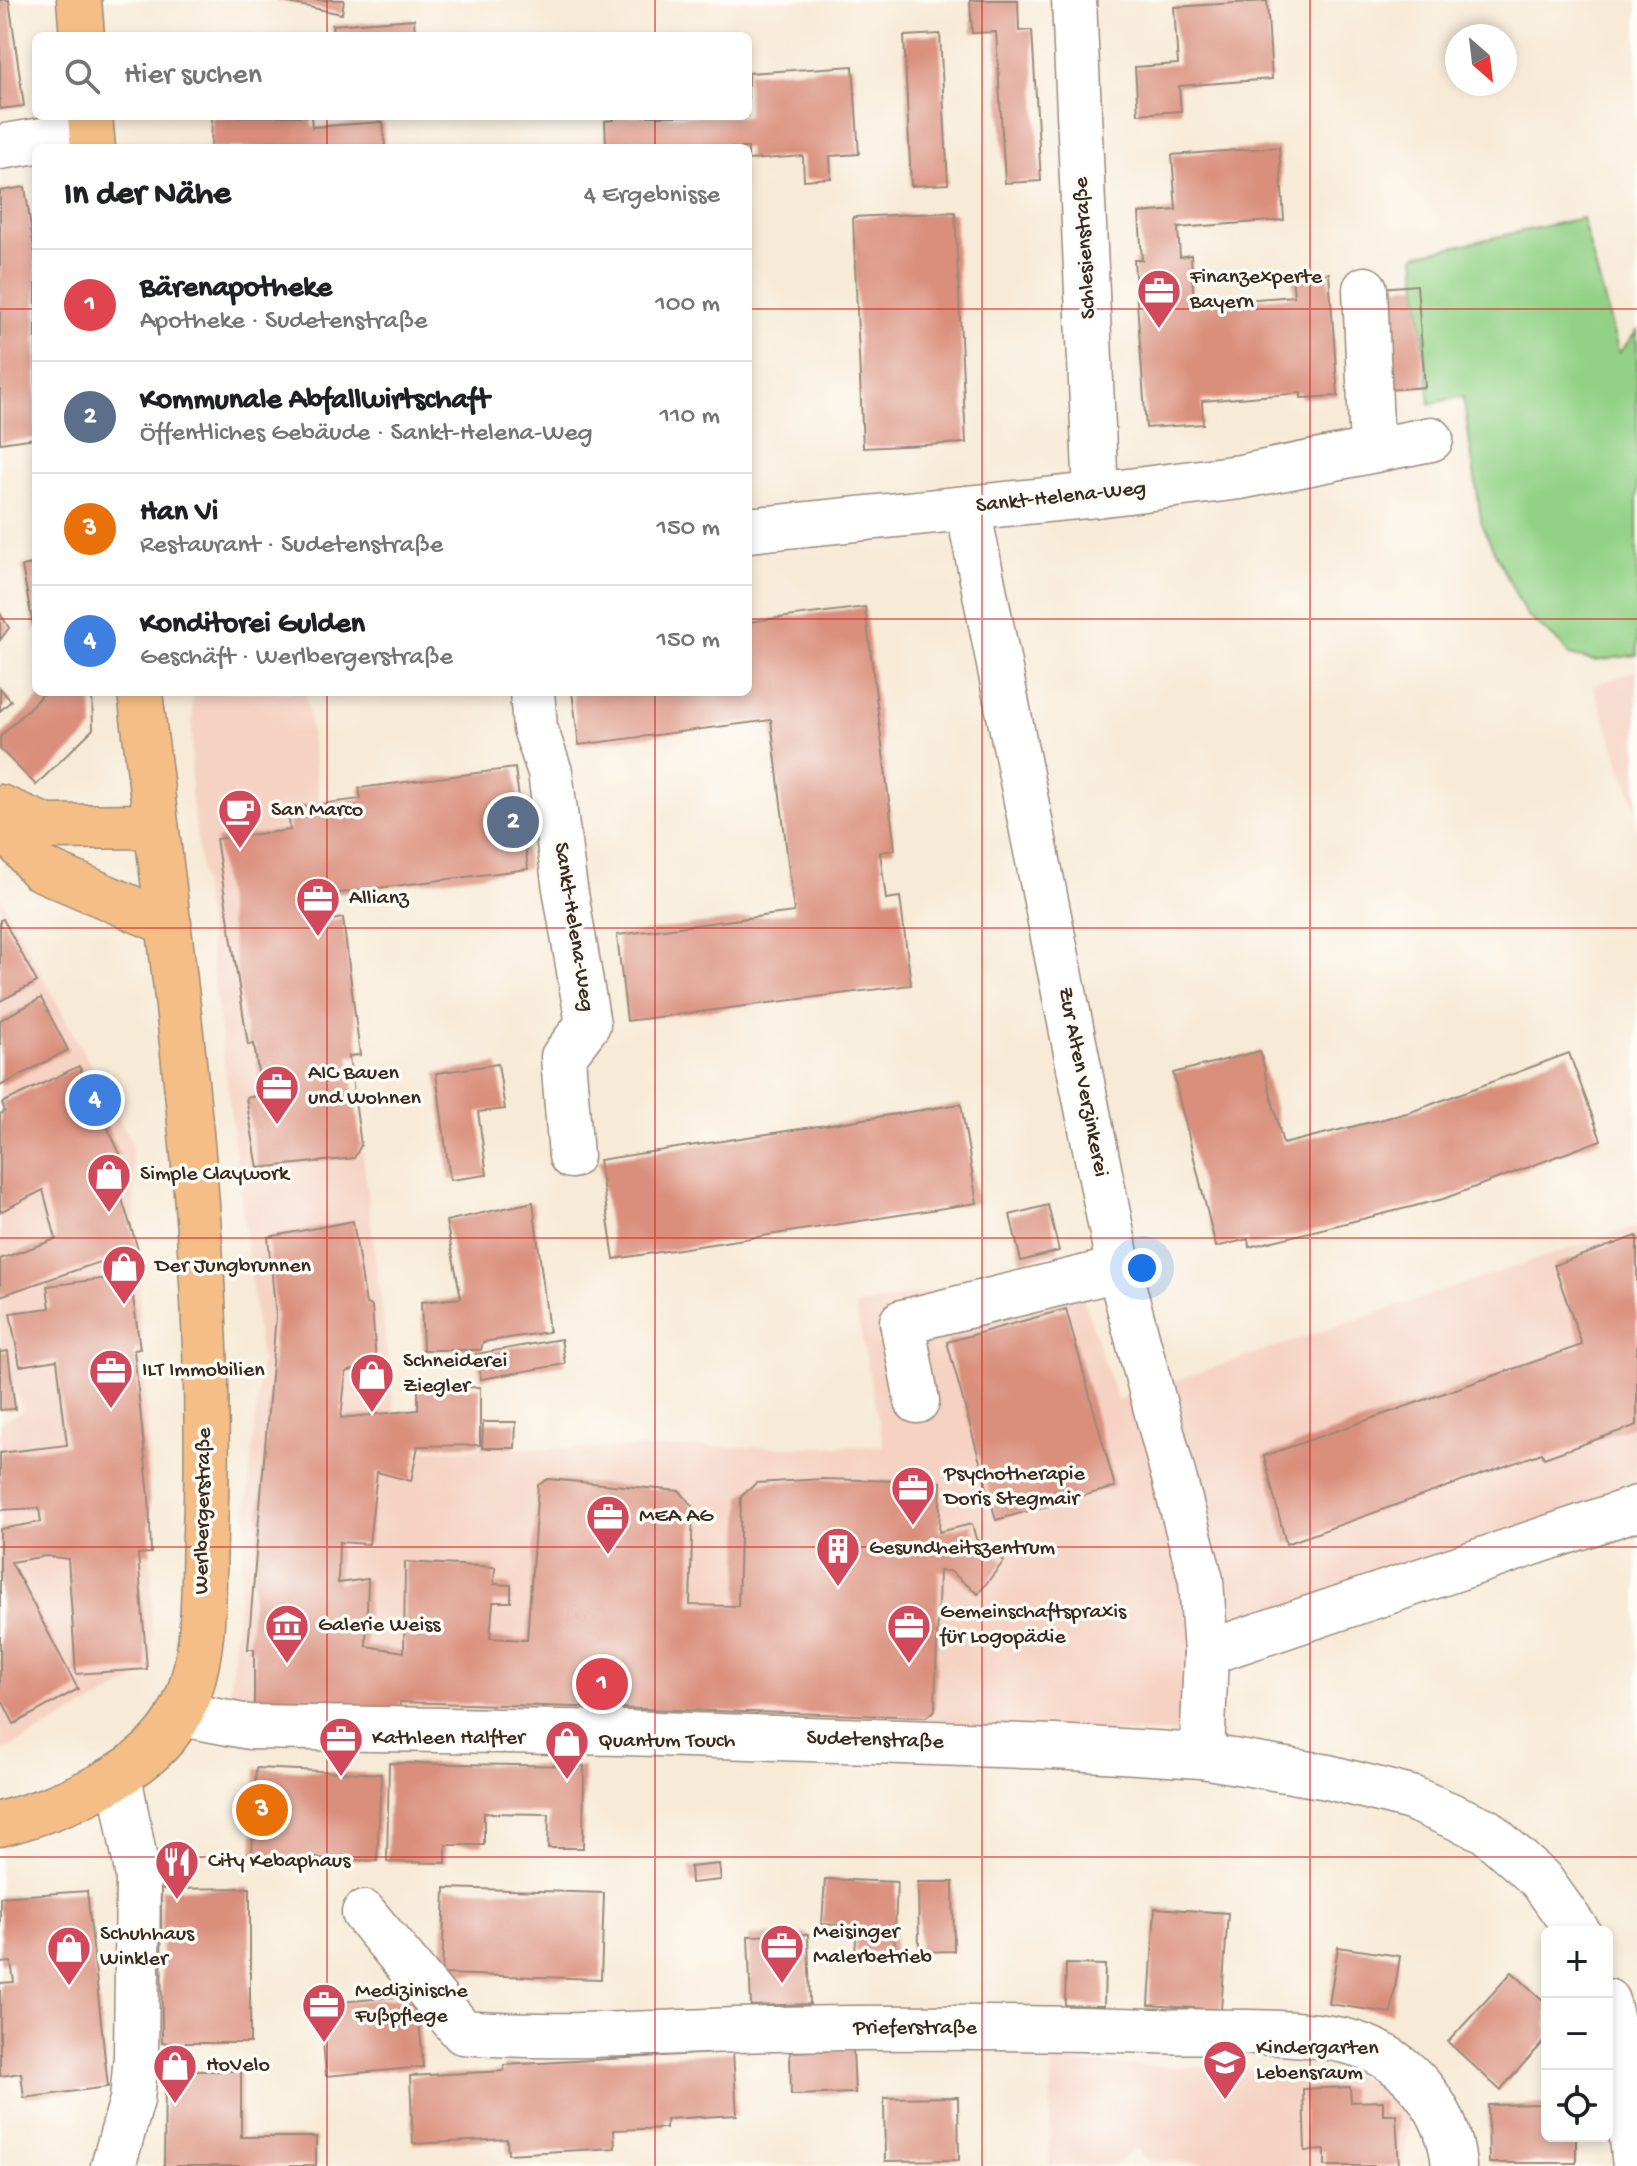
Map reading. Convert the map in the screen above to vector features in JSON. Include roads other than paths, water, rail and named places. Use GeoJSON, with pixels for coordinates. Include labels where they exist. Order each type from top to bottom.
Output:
{"type":"FeatureCollection","features":[{"type":"Feature","properties":{"kind":"main road"},"geometry":{"type":"LineString","coordinates":[[79,0],[82,32]]}},
{"type":"Feature","properties":{"kind":"main road","name":"Werlbergerstraße"},"geometry":{"type":"LineString","coordinates":[[0,1824],[58,1807],[119,1775],[153,1747],[181,1714],[195,1670],[202,1612],[206,1378],[199,1234],[169,924],[140,696]]}},
{"type":"Feature","properties":{"kind":"main road"},"geometry":{"type":"LineString","coordinates":[[0,807],[47,827],[156,826]]}},
{"type":"Feature","properties":{"kind":"main road"},"geometry":{"type":"LineString","coordinates":[[0,820],[39,868],[169,924]]}},
{"type":"Feature","properties":{"kind":"street","name":"Schlesienstraße"},"geometry":{"type":"LineString","coordinates":[[1074,0],[1096,495]]}},
{"type":"Feature","properties":{"kind":"street"},"geometry":{"type":"LineString","coordinates":[[0,147],[91,132]]}},
{"type":"Feature","properties":{"kind":"street"},"geometry":{"type":"LineString","coordinates":[[1365,289],[1372,449]]}},
{"type":"Feature","properties":{"kind":"street","name":"Sankt-Helena-Weg"},"geometry":{"type":"LineString","coordinates":[[752,530],[1096,495],[1240,477],[1431,439]]}},
{"type":"Feature","properties":{"kind":"street","name":"Zur Alten Verzinkerei"},"geometry":{"type":"LineString","coordinates":[[968,508],[1119,1269],[1201,1580],[1206,1653],[1202,1756]]}},
{"type":"Feature","properties":{"kind":"street","name":"Sankt-Helena-Weg"},"geometry":{"type":"LineString","coordinates":[[532,696],[535,728],[550,772],[588,1024],[563,1057],[571,1156]]}},
{"type":"Feature","properties":{"kind":"street"},"geometry":{"type":"LineString","coordinates":[[917,1401],[902,1322],[1119,1269]]}},
{"type":"Feature","properties":{"kind":"street"},"geometry":{"type":"LineString","coordinates":[[1206,1653],[1637,1508]]}},
{"type":"Feature","properties":{"kind":"street","name":"Sudetenstraße"},"geometry":{"type":"LineString","coordinates":[[181,1714],[249,1727],[640,1733],[1041,1746],[1202,1756],[1328,1777],[1411,1798],[1485,1830],[1541,1880],[1574,1926]]}},
{"type":"Feature","properties":{"kind":"street"},"geometry":{"type":"LineString","coordinates":[[117,2157],[132,2100],[136,2056],[138,1877],[119,1775]]}},
{"type":"Feature","properties":{"kind":"street","name":"Prieferstraße"},"geometry":{"type":"LineString","coordinates":[[364,1913],[463,2032],[523,2037],[772,2029],[1049,2028],[1294,2036],[1353,2042],[1400,2063],[1434,2102],[1454,2166]]}},
{"type":"Feature","properties":{"kind":"street"},"geometry":{"type":"LineString","coordinates":[[1613,2024],[1624,2066],[1635,2166]]}},
{"type":"Feature","properties":{"kind":"place","name":"Finanzexperte Bayern"},"geometry":{"type":"Point","coordinates":[1159,330]}},
{"type":"Feature","properties":{"kind":"place","name":"Kommunale Abfallwirtschaft"},"geometry":{"type":"Point","coordinates":[513,822]}},
{"type":"Feature","properties":{"kind":"place","name":"San Marco"},"geometry":{"type":"Point","coordinates":[240,850]}},
{"type":"Feature","properties":{"kind":"place","name":"Allianz"},"geometry":{"type":"Point","coordinates":[318,938]}},
{"type":"Feature","properties":{"kind":"place","name":"Konditorei Gulden"},"geometry":{"type":"Point","coordinates":[95,1100]}},
{"type":"Feature","properties":{"kind":"place","name":"AIC Bauen und Wohnen"},"geometry":{"type":"Point","coordinates":[277,1126]}},
{"type":"Feature","properties":{"kind":"place","name":"Simple Claywork"},"geometry":{"type":"Point","coordinates":[109,1214]}},
{"type":"Feature","properties":{"kind":"place","name":"Der Jungbrunnen"},"geometry":{"type":"Point","coordinates":[124,1306]}},
{"type":"Feature","properties":{"kind":"place","name":"ILT Immobilien"},"geometry":{"type":"Point","coordinates":[111,1410]}},
{"type":"Feature","properties":{"kind":"place","name":"Schneiderei Ziegler"},"geometry":{"type":"Point","coordinates":[372,1414]}},
{"type":"Feature","properties":{"kind":"place","name":"Psychotherapie Doris Stegmair"},"geometry":{"type":"Point","coordinates":[913,1527]}},
{"type":"Feature","properties":{"kind":"place","name":"MEA AG"},"geometry":{"type":"Point","coordinates":[608,1556]}},
{"type":"Feature","properties":{"kind":"place","name":"Gesundheitszentrum"},"geometry":{"type":"Point","coordinates":[838,1588]}},
{"type":"Feature","properties":{"kind":"place","name":"Galerie Weiss"},"geometry":{"type":"Point","coordinates":[287,1665]}},
{"type":"Feature","properties":{"kind":"place","name":"Gemeinschaftspraxis für Logopädie"},"geometry":{"type":"Point","coordinates":[909,1665]}},
{"type":"Feature","properties":{"kind":"place","name":"Bärenapotheke"},"geometry":{"type":"Point","coordinates":[602,1684]}},
{"type":"Feature","properties":{"kind":"place","name":"Kathleen Halfter"},"geometry":{"type":"Point","coordinates":[341,1778]}},
{"type":"Feature","properties":{"kind":"place","name":"Quantum Touch"},"geometry":{"type":"Point","coordinates":[567,1781]}},
{"type":"Feature","properties":{"kind":"place","name":"Han Vi"},"geometry":{"type":"Point","coordinates":[262,1810]}},
{"type":"Feature","properties":{"kind":"place","name":"City Kebaphaus"},"geometry":{"type":"Point","coordinates":[177,1901]}},
{"type":"Feature","properties":{"kind":"place","name":"Meisinger Malerbetrieb"},"geometry":{"type":"Point","coordinates":[782,1985]}},
{"type":"Feature","properties":{"kind":"place","name":"Schuhhaus Winkler"},"geometry":{"type":"Point","coordinates":[69,1987]}},
{"type":"Feature","properties":{"kind":"place","name":"Medizinische Fußpflege"},"geometry":{"type":"Point","coordinates":[324,2044]}},
{"type":"Feature","properties":{"kind":"place","name":"Kindergarten Lebensraum"},"geometry":{"type":"Point","coordinates":[1225,2101]}},
{"type":"Feature","properties":{"kind":"place","name":"HoVelo"},"geometry":{"type":"Point","coordinates":[175,2105]}}]}
